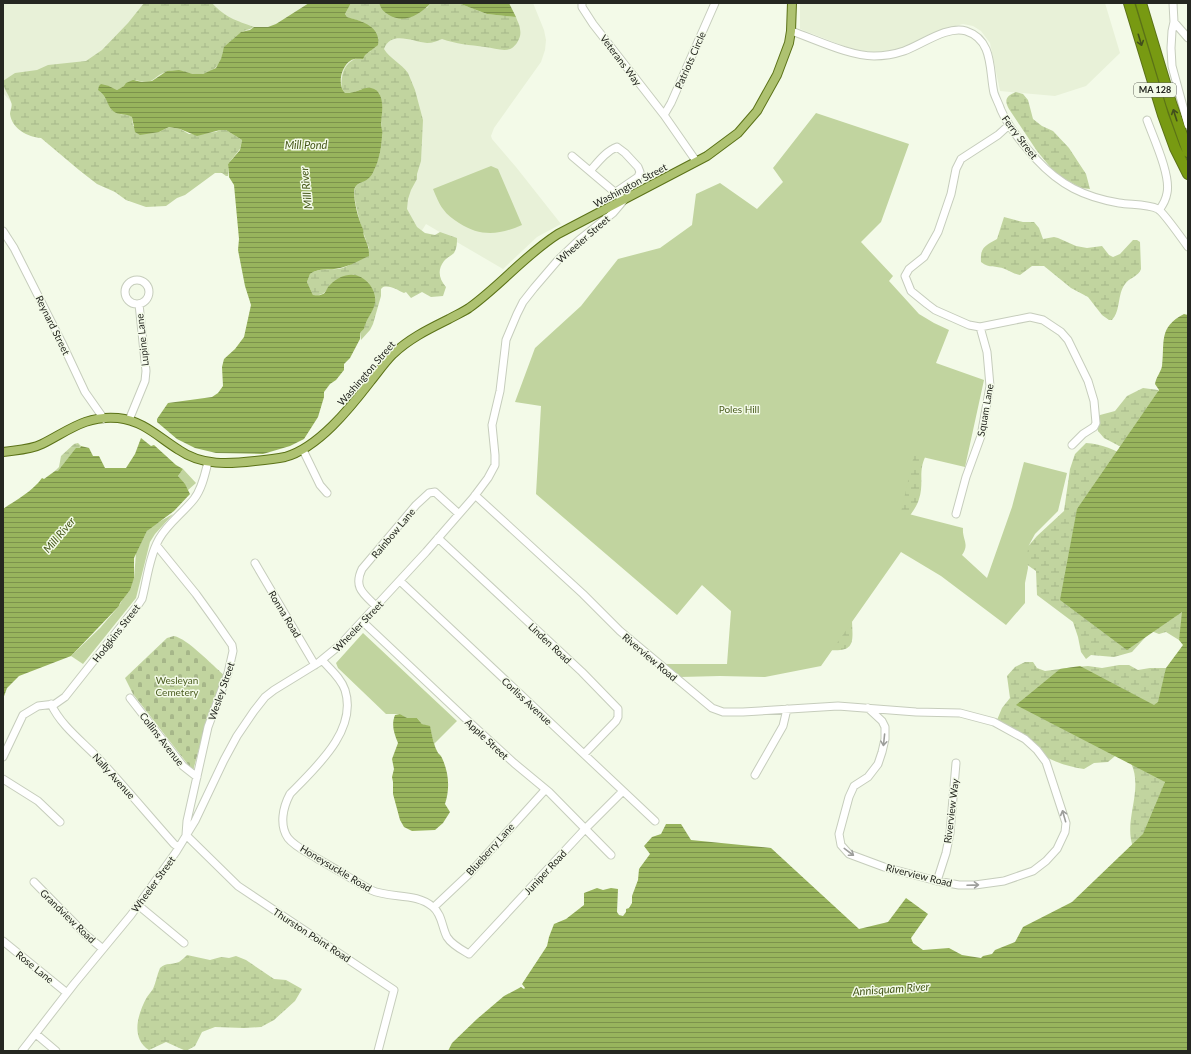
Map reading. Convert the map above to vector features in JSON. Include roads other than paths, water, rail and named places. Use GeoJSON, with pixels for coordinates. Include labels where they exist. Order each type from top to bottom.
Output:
{"type":"FeatureCollection","features":[{"type":"Feature","properties":{"kind":"highway","name":"MA 128"},"geometry":{"type":"LineString","coordinates":[[1129,3],[1163,115],[1173,143],[1188,174]]}},
{"type":"Feature","properties":{"kind":"highway","name":"MA 128"},"geometry":{"type":"LineString","coordinates":[[1141,3],[1171,103],[1188,152]]}},
{"type":"Feature","properties":{"kind":"main road","name":"Washington Street"},"geometry":{"type":"LineString","coordinates":[[3,452],[40,445],[74,426],[94,419],[104,418],[116,418],[139,423],[184,454],[208,462],[226,464],[274,459],[303,450],[344,413],[392,354],[410,339],[468,309],[485,296],[542,244],[558,234],[707,156],[738,133],[756,111],[777,74],[789,43],[792,3]]}},
{"type":"Feature","properties":{"kind":"street","name":"Veterans Way"},"geometry":{"type":"LineString","coordinates":[[582,3],[582,7],[593,24],[664,116],[696,161]]}},
{"type":"Feature","properties":{"kind":"street","name":"Patriots Circle"},"geometry":{"type":"LineString","coordinates":[[664,116],[715,3]]}},
{"type":"Feature","properties":{"kind":"street"},"geometry":{"type":"LineString","coordinates":[[1173,3],[1174,22],[1171,48],[1172,66],[1188,124]]}},
{"type":"Feature","properties":{"kind":"street"},"geometry":{"type":"LineString","coordinates":[[1174,22],[1188,38]]}},
{"type":"Feature","properties":{"kind":"street","name":"Ferry Street"},"geometry":{"type":"LineString","coordinates":[[791,31],[851,52],[874,56],[902,52],[948,32],[965,31],[975,36],[985,45],[989,57],[994,93],[1002,111],[1009,125],[1049,173],[1077,192],[1111,201],[1150,207],[1159,210]]}},
{"type":"Feature","properties":{"kind":"street"},"geometry":{"type":"LineString","coordinates":[[1147,120],[1167,178],[1168,192],[1163,205],[1159,210],[1188,247]]}},
{"type":"Feature","properties":{"kind":"street"},"geometry":{"type":"LineString","coordinates":[[1009,125],[993,138],[961,159],[956,169],[951,194],[938,232],[924,257],[909,269],[905,276],[911,291],[935,310],[969,325],[980,327],[1024,318],[1034,318],[1044,320],[1068,340],[1091,388],[1096,423],[1094,427],[1083,434],[1072,445]]}},
{"type":"Feature","properties":{"kind":"street"},"geometry":{"type":"LineString","coordinates":[[590,171],[607,153],[613,149],[617,147],[625,153],[638,167],[640,172],[638,176],[616,192]]}},
{"type":"Feature","properties":{"kind":"street"},"geometry":{"type":"LineString","coordinates":[[572,156],[624,200]]}},
{"type":"Feature","properties":{"kind":"street","name":"Wheeler Street"},"geometry":{"type":"LineString","coordinates":[[22,1051],[138,905],[178,847],[195,821],[227,755],[254,711],[265,697],[315,665],[340,645],[377,607],[459,514],[488,478],[495,465],[492,425],[500,390],[506,340],[517,314],[523,302],[547,272],[579,240],[613,213],[624,200]]}},
{"type":"Feature","properties":{"kind":"street","name":"Reynard Street"},"geometry":{"type":"LineString","coordinates":[[3,231],[14,248],[62,342],[85,392],[104,418]]}},
{"type":"Feature","properties":{"kind":"street","name":"Lupine Lane"},"geometry":{"type":"LineString","coordinates":[[129,420],[145,381],[146,371],[139,304]]}},
{"type":"Feature","properties":{"kind":"street","name":"Squam Lane"},"geometry":{"type":"LineString","coordinates":[[956,514],[965,481],[983,430],[990,390],[987,352],[980,327]]}},
{"type":"Feature","properties":{"kind":"street"},"geometry":{"type":"LineString","coordinates":[[303,450],[320,485],[327,493]]}},
{"type":"Feature","properties":{"kind":"street","name":"Hodgkins Street"},"geometry":{"type":"LineString","coordinates":[[3,757],[23,715],[38,706],[54,704],[65,697],[138,605],[142,599],[159,539],[174,518],[194,499],[205,476],[208,462]]}},
{"type":"Feature","properties":{"kind":"street","name":"Rainbow Lane"},"geometry":{"type":"LineString","coordinates":[[377,607],[361,591],[358,585],[358,577],[362,569],[416,505],[429,493],[435,492],[459,514]]}},
{"type":"Feature","properties":{"kind":"street","name":"Riverview Road"},"geometry":{"type":"LineString","coordinates":[[475,495],[583,594],[620,631],[706,705],[717,711],[743,712],[838,706],[868,708],[916,712],[960,713],[987,719],[1008,729],[1031,744],[1046,762],[1049,769],[1065,818],[1066,828],[1057,849],[1046,861],[1033,871],[986,884],[958,885],[936,881],[858,858],[850,854],[841,845],[839,834],[840,829],[854,786],[872,773],[878,764],[883,748],[885,732],[882,721],[868,708]]}},
{"type":"Feature","properties":{"kind":"street","name":"Linden Road"},"geometry":{"type":"LineString","coordinates":[[438,538],[582,672],[618,709],[616,721],[584,754]]}},
{"type":"Feature","properties":{"kind":"street","name":"Wesley Street"},"geometry":{"type":"LineString","coordinates":[[157,546],[196,594],[232,645],[233,651],[228,673],[208,727],[187,821],[186,835]]}},
{"type":"Feature","properties":{"kind":"street","name":"Ronna Road"},"geometry":{"type":"LineString","coordinates":[[255,563],[315,665]]}},
{"type":"Feature","properties":{"kind":"street","name":"Corliss Avenue"},"geometry":{"type":"LineString","coordinates":[[400,581],[655,821]]}},
{"type":"Feature","properties":{"kind":"street","name":"Apple Street"},"geometry":{"type":"LineString","coordinates":[[363,622],[473,726],[545,790],[610,855]]}},
{"type":"Feature","properties":{"kind":"street","name":"Honeysuckle Road"},"geometry":{"type":"LineString","coordinates":[[322,660],[337,676],[344,689],[347,701],[345,716],[336,742],[323,759],[290,794],[286,801],[283,824],[288,838],[300,847],[371,890],[384,895],[420,900],[434,907]]}},
{"type":"Feature","properties":{"kind":"street","name":"Collins Avenue"},"geometry":{"type":"LineString","coordinates":[[130,698],[183,766],[197,777]]}},
{"type":"Feature","properties":{"kind":"street","name":"Nally Avenue"},"geometry":{"type":"LineString","coordinates":[[51,704],[56,714],[100,760],[178,847]]}},
{"type":"Feature","properties":{"kind":"street"},"geometry":{"type":"LineString","coordinates":[[755,775],[783,726],[787,709]]}},
{"type":"Feature","properties":{"kind":"street","name":"Riverview Way"},"geometry":{"type":"LineString","coordinates":[[936,881],[946,853],[950,833],[956,763]]}},
{"type":"Feature","properties":{"kind":"street"},"geometry":{"type":"LineString","coordinates":[[3,779],[29,794],[49,810],[60,822]]}},
{"type":"Feature","properties":{"kind":"street","name":"Blueberry Lane"},"geometry":{"type":"LineString","coordinates":[[434,907],[469,874],[545,790]]}},
{"type":"Feature","properties":{"kind":"street","name":"Juniper Road"},"geometry":{"type":"LineString","coordinates":[[434,907],[450,940],[469,954],[585,829],[623,791]]}},
{"type":"Feature","properties":{"kind":"street","name":"Thurston Point Road"},"geometry":{"type":"LineString","coordinates":[[186,835],[238,886],[394,990],[378,1051]]}},
{"type":"Feature","properties":{"kind":"street","name":"Grandview Road"},"geometry":{"type":"LineString","coordinates":[[34,882],[80,929],[103,949]]}},
{"type":"Feature","properties":{"kind":"street"},"geometry":{"type":"LineString","coordinates":[[138,905],[184,943]]}},
{"type":"Feature","properties":{"kind":"street","name":"Rose Lane"},"geometry":{"type":"LineString","coordinates":[[3,941],[67,993]]}},
{"type":"Feature","properties":{"kind":"street"},"geometry":{"type":"LineString","coordinates":[[36,1034],[56,1051]]}},
{"type":"Feature","properties":{"kind":"water","name":"Mill Pond"},"geometry":{"type":"Polygon","coordinates":[[[309,3],[351,3],[345,14],[347,17],[369,25],[376,33],[378,45],[365,55],[363,59],[353,59],[344,67],[341,76],[341,85],[345,93],[371,88],[379,93],[382,103],[382,132],[380,153],[373,172],[367,180],[356,186],[354,191],[356,210],[363,229],[369,256],[344,267],[314,272],[310,274],[307,282],[313,295],[322,295],[329,286],[340,278],[356,275],[366,280],[371,287],[374,294],[375,303],[364,329],[360,333],[360,339],[350,358],[344,364],[344,370],[324,392],[318,417],[304,439],[290,446],[263,454],[216,453],[195,448],[177,439],[157,422],[157,419],[168,403],[212,397],[218,393],[223,386],[222,367],[224,359],[235,349],[244,337],[251,305],[245,286],[238,250],[239,239],[234,185],[229,177],[228,164],[240,150],[242,140],[226,130],[220,130],[197,136],[180,129],[169,127],[159,132],[140,135],[135,132],[132,117],[113,111],[104,95],[98,90],[101,84],[117,90],[133,80],[142,82],[152,81],[167,71],[179,70],[193,74],[203,74],[216,68],[221,59],[224,47],[241,32],[250,30],[254,27],[268,27],[276,24],[309,3]]]}},
{"type":"Feature","properties":{"kind":"water"},"geometry":{"type":"Polygon","coordinates":[[[379,3],[431,3],[412,17],[401,19],[387,14],[379,3]]]}},
{"type":"Feature","properties":{"kind":"water"},"geometry":{"type":"Polygon","coordinates":[[[458,3],[509,3],[516,17],[487,14],[458,3]]]}},
{"type":"Feature","properties":{"kind":"water","name":"Annisquam River"},"geometry":{"type":"Polygon","coordinates":[[[1184,314],[1188,315],[1188,1051],[448,1051],[452,1043],[504,996],[521,987],[524,989],[525,988],[522,984],[547,946],[554,924],[566,919],[584,905],[584,893],[597,888],[603,890],[611,888],[618,889],[617,912],[619,915],[623,916],[626,909],[629,908],[632,903],[632,896],[638,880],[639,869],[650,854],[644,846],[652,837],[661,834],[666,824],[681,824],[691,840],[771,848],[859,929],[888,922],[906,898],[928,914],[911,938],[913,943],[923,950],[949,948],[962,955],[981,958],[992,954],[995,950],[1015,942],[1023,927],[1072,902],[1143,834],[1165,782],[1016,705],[1060,669],[1080,666],[1154,705],[1158,702],[1166,668],[1183,645],[1179,640],[1182,612],[1127,650],[1060,600],[1077,509],[1159,390],[1155,384],[1162,366],[1164,336],[1170,324],[1184,314]]]}},
{"type":"Feature","properties":{"kind":"water","name":"Mill River"},"geometry":{"type":"Polygon","coordinates":[[[141,438],[151,446],[154,445],[176,465],[183,469],[178,476],[185,484],[190,494],[174,511],[147,531],[134,558],[134,578],[130,590],[119,606],[71,656],[19,676],[7,688],[3,699],[3,509],[19,499],[42,478],[44,479],[55,471],[58,471],[76,448],[80,448],[81,446],[89,448],[93,456],[99,456],[105,468],[126,468],[135,454],[141,438]]]}},
{"type":"Feature","properties":{"kind":"water"},"geometry":{"type":"Polygon","coordinates":[[[400,714],[407,718],[417,718],[422,724],[430,726],[437,752],[442,757],[446,769],[448,787],[445,804],[450,812],[443,823],[435,830],[412,831],[404,827],[400,820],[393,794],[392,777],[394,769],[392,759],[398,743],[395,736],[393,722],[395,715],[400,714]]]}},
{"type":"Feature","properties":{"kind":"park label","name":"Poles Hill"},"geometry":{"type":"Point","coordinates":[739,409]}},
{"type":"Feature","properties":{"kind":"park label","name":"Wesleyan Cemetery"},"geometry":{"type":"Point","coordinates":[177,686]}}]}
